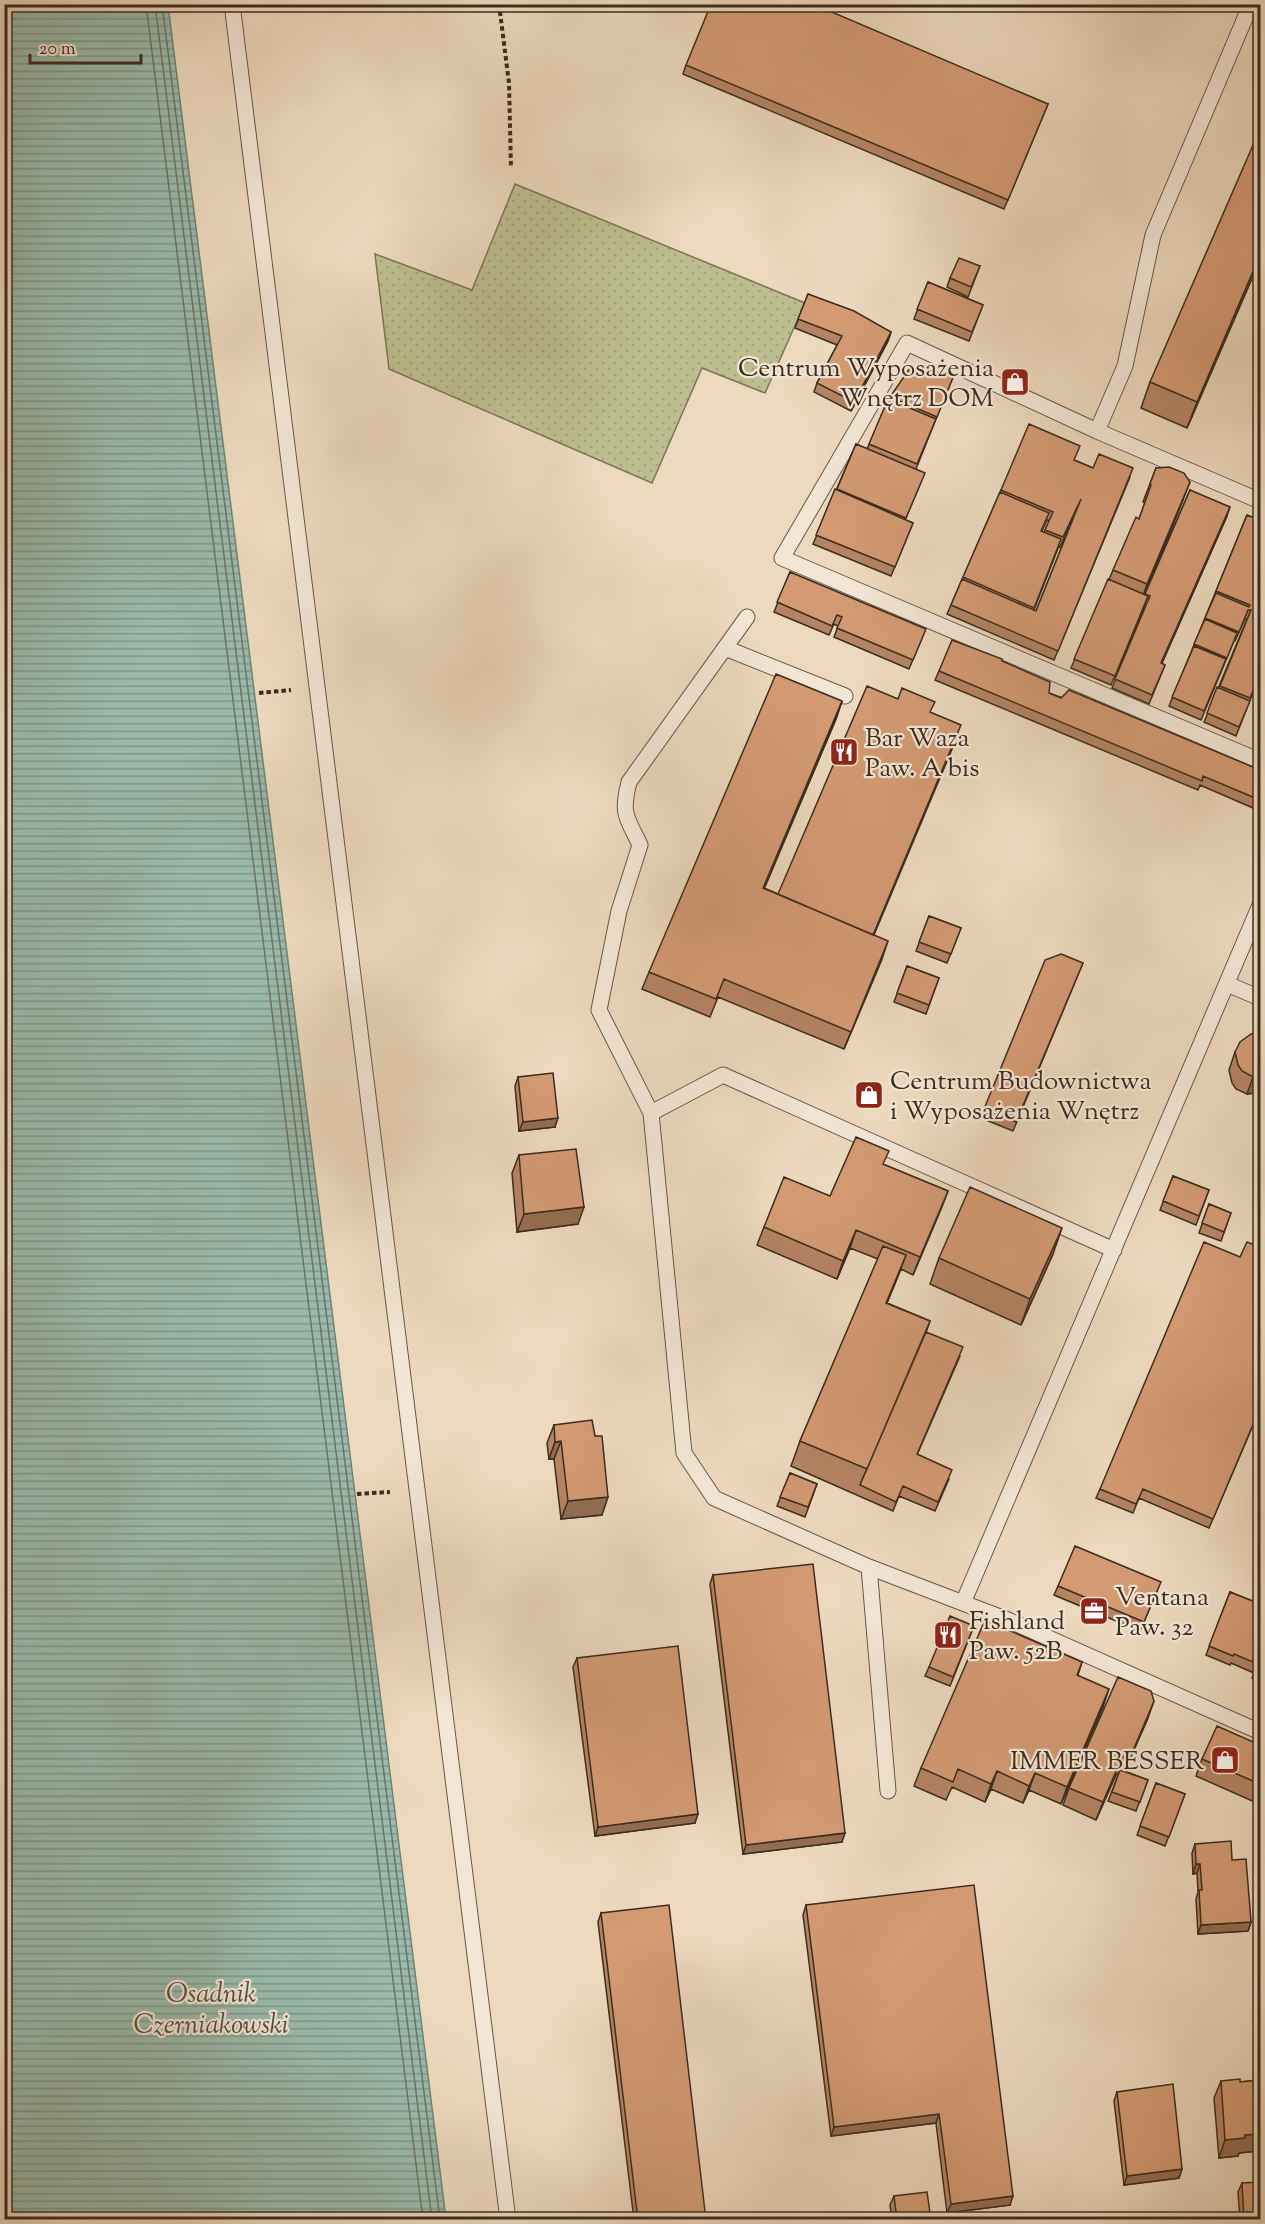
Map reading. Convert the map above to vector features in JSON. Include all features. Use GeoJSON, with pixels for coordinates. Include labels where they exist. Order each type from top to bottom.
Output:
{"type":"FeatureCollection","features":[{"type":"Feature","properties":{"kind":"lane"},"geometry":{"type":"LineString","coordinates":[[232,4],[508,2220]]}},
{"type":"Feature","properties":{"kind":"lane"},"geometry":{"type":"LineString","coordinates":[[1097,431],[1125,366],[1154,235],[1251,4]]}},
{"type":"Feature","properties":{"kind":"lane"},"geometry":{"type":"LineString","coordinates":[[1260,501],[1097,431],[907,343],[782,558],[1260,761]]}},
{"type":"Feature","properties":{"kind":"lane"},"geometry":{"type":"LineString","coordinates":[[747,617],[629,782],[624,804],[626,817],[640,845],[619,911],[599,1010],[651,1113],[684,1453],[714,1498],[869,1566],[1008,1620],[1260,1732]]}},
{"type":"Feature","properties":{"kind":"lane"},"geometry":{"type":"LineString","coordinates":[[725,648],[845,696]]}},
{"type":"Feature","properties":{"kind":"lane"},"geometry":{"type":"LineString","coordinates":[[963,1603],[1260,905]]}},
{"type":"Feature","properties":{"kind":"lane"},"geometry":{"type":"LineString","coordinates":[[1227,984],[1260,998]]}},
{"type":"Feature","properties":{"kind":"lane"},"geometry":{"type":"LineString","coordinates":[[651,1113],[723,1075],[1114,1250]]}},
{"type":"Feature","properties":{"kind":"lane"},"geometry":{"type":"LineString","coordinates":[[869,1566],[888,1791]]}},
{"type":"Feature","properties":{"kind":"path"},"geometry":{"type":"LineString","coordinates":[[499,4],[509,83],[511,168]]}},
{"type":"Feature","properties":{"kind":"path"},"geometry":{"type":"LineString","coordinates":[[259,693],[292,690]]}},
{"type":"Feature","properties":{"kind":"path"},"geometry":{"type":"LineString","coordinates":[[357,1494],[396,1491]]}},
{"type":"Feature","properties":{"kind":"green space"},"geometry":{"type":"Polygon","coordinates":[[[515,184],[805,303],[765,393],[702,368],[652,483],[389,369],[375,254],[472,290],[515,184]]]}},
{"type":"Feature","properties":{"kind":"water","name":"Osadnik Czerniakowski"},"geometry":{"type":"Polygon","coordinates":[[[5,4],[168,5],[446,2219],[5,2219],[5,4]]]}},
{"type":"Feature","properties":{"kind":"building"},"geometry":{"type":"Polygon","coordinates":[[[711,4],[813,4],[1048,104],[1008,200],[686,65],[711,4]]]}},
{"type":"Feature","properties":{"kind":"building"},"geometry":{"type":"Polygon","coordinates":[[[1260,129],[1260,255],[1197,402],[1150,382],[1260,129]]]}},
{"type":"Feature","properties":{"kind":"building"},"geometry":{"type":"Polygon","coordinates":[[[959,258],[980,266],[971,287],[950,278],[959,258]]]}},
{"type":"Feature","properties":{"kind":"building"},"geometry":{"type":"Polygon","coordinates":[[[928,282],[983,305],[972,332],[917,309],[928,282]]]}},
{"type":"Feature","properties":{"kind":"building"},"geometry":{"type":"Polygon","coordinates":[[[808,294],[854,311],[891,332],[854,402],[817,383],[842,336],[798,319],[808,294]]]}},
{"type":"Feature","properties":{"kind":"building"},"geometry":{"type":"Polygon","coordinates":[[[910,368],[954,375],[937,417],[890,397],[910,368]]]}},
{"type":"Feature","properties":{"kind":"building"},"geometry":{"type":"Polygon","coordinates":[[[888,399],[936,419],[917,464],[869,444],[888,399]]]}},
{"type":"Feature","properties":{"kind":"building"},"geometry":{"type":"Polygon","coordinates":[[[1029,424],[1080,446],[1074,460],[1093,468],[1099,454],[1133,468],[1058,651],[951,605],[962,579],[1036,611],[1081,499],[1063,537],[1045,530],[1053,512],[1001,490],[1029,424]]]}},
{"type":"Feature","properties":{"kind":"building"},"geometry":{"type":"Polygon","coordinates":[[[856,444],[925,473],[906,518],[837,489],[856,444]]]}},
{"type":"Feature","properties":{"kind":"building"},"geometry":{"type":"Polygon","coordinates":[[[1169,467],[1184,473],[1190,482],[1147,584],[1113,570],[1136,517],[1139,519],[1156,468],[1169,467]]]}},
{"type":"Feature","properties":{"kind":"building"},"geometry":{"type":"Polygon","coordinates":[[[835,489],[913,523],[895,567],[816,535],[835,489]]]}},
{"type":"Feature","properties":{"kind":"building"},"geometry":{"type":"Polygon","coordinates":[[[1190,490],[1230,507],[1161,663],[1165,665],[1152,695],[1115,679],[1150,596],[1145,594],[1190,490]]]}},
{"type":"Feature","properties":{"kind":"building"},"geometry":{"type":"Polygon","coordinates":[[[1000,492],[1049,513],[1041,531],[1061,539],[1034,608],[963,577],[1000,492]]]}},
{"type":"Feature","properties":{"kind":"building"},"geometry":{"type":"Polygon","coordinates":[[[1247,515],[1260,520],[1260,674],[1250,698],[1220,686],[1251,610],[1248,610],[1239,632],[1205,618],[1216,593],[1249,607],[1250,605],[1216,591],[1247,515]]]}},
{"type":"Feature","properties":{"kind":"building"},"geometry":{"type":"Polygon","coordinates":[[[790,572],[926,629],[913,660],[837,628],[842,617],[837,615],[832,626],[777,602],[790,572]]]}},
{"type":"Feature","properties":{"kind":"building"},"geometry":{"type":"Polygon","coordinates":[[[1108,579],[1148,596],[1115,676],[1074,659],[1108,579]]]}},
{"type":"Feature","properties":{"kind":"building"},"geometry":{"type":"Polygon","coordinates":[[[1205,619],[1237,633],[1227,658],[1194,644],[1205,619]]]}},
{"type":"Feature","properties":{"kind":"building"},"geometry":{"type":"Polygon","coordinates":[[[952,640],[1002,659],[1002,661],[1050,682],[1049,693],[1061,698],[1069,690],[1260,770],[1260,800],[1203,776],[1202,781],[939,671],[952,640]]]}},
{"type":"Feature","properties":{"kind":"building"},"geometry":{"type":"Polygon","coordinates":[[[1194,646],[1226,659],[1204,711],[1172,697],[1194,646]]]}},
{"type":"Feature","properties":{"kind":"building"},"geometry":{"type":"Polygon","coordinates":[[[776,674],[842,701],[763,888],[888,941],[851,1032],[724,979],[716,999],[649,972],[776,674]]]}},
{"type":"Feature","properties":{"kind":"building"},"geometry":{"type":"Polygon","coordinates":[[[867,686],[898,699],[902,688],[935,702],[930,712],[961,725],[873,935],[778,894],[867,686]]]}},
{"type":"Feature","properties":{"kind":"building"},"geometry":{"type":"Polygon","coordinates":[[[1217,687],[1250,701],[1239,727],[1207,713],[1217,687]]]}},
{"type":"Feature","properties":{"kind":"building"},"geometry":{"type":"Polygon","coordinates":[[[929,916],[961,928],[951,954],[919,942],[929,916]]]}},
{"type":"Feature","properties":{"kind":"building"},"geometry":{"type":"Polygon","coordinates":[[[1061,954],[1083,963],[1016,1122],[984,1109],[1045,960],[1061,954]]]}},
{"type":"Feature","properties":{"kind":"building"},"geometry":{"type":"Polygon","coordinates":[[[907,966],[939,978],[929,1005],[897,993],[907,966]]]}},
{"type":"Feature","properties":{"kind":"building"},"geometry":{"type":"Polygon","coordinates":[[[1251,1034],[1260,1035],[1260,1075],[1253,1077],[1242,1071],[1235,1052],[1240,1042],[1251,1034]]]}},
{"type":"Feature","properties":{"kind":"building"},"geometry":{"type":"Polygon","coordinates":[[[553,1073],[558,1118],[523,1122],[518,1077],[553,1073]]]}},
{"type":"Feature","properties":{"kind":"building"},"geometry":{"type":"Polygon","coordinates":[[[856,1137],[889,1151],[883,1164],[948,1191],[920,1257],[856,1230],[843,1261],[764,1227],[784,1177],[830,1196],[856,1137]]]}},
{"type":"Feature","properties":{"kind":"building"},"geometry":{"type":"Polygon","coordinates":[[[576,1149],[584,1207],[524,1214],[519,1155],[576,1149]]]}},
{"type":"Feature","properties":{"kind":"building"},"geometry":{"type":"Polygon","coordinates":[[[1173,1176],[1209,1190],[1199,1216],[1163,1201],[1173,1176]]]}},
{"type":"Feature","properties":{"kind":"building"},"geometry":{"type":"Polygon","coordinates":[[[970,1187],[1062,1228],[1030,1299],[939,1258],[970,1187]]]}},
{"type":"Feature","properties":{"kind":"building"},"geometry":{"type":"Polygon","coordinates":[[[1209,1204],[1231,1213],[1224,1232],[1202,1223],[1209,1204]]]}},
{"type":"Feature","properties":{"kind":"building"},"geometry":{"type":"Polygon","coordinates":[[[1204,1242],[1240,1257],[1247,1242],[1260,1247],[1260,1408],[1213,1519],[1143,1489],[1136,1504],[1100,1489],[1204,1242]]]}},
{"type":"Feature","properties":{"kind":"building"},"geometry":{"type":"Polygon","coordinates":[[[883,1246],[906,1255],[886,1303],[930,1321],[867,1469],[800,1441],[883,1246]]]}},
{"type":"Feature","properties":{"kind":"building"},"geometry":{"type":"Polygon","coordinates":[[[926,1332],[963,1347],[917,1454],[952,1470],[938,1502],[903,1486],[896,1502],[860,1485],[926,1332]]]}},
{"type":"Feature","properties":{"kind":"building"},"geometry":{"type":"Polygon","coordinates":[[[592,1420],[595,1436],[602,1436],[608,1497],[568,1501],[561,1441],[555,1442],[554,1425],[592,1420]]]}},
{"type":"Feature","properties":{"kind":"building"},"geometry":{"type":"Polygon","coordinates":[[[790,1473],[817,1484],[808,1507],[780,1497],[790,1473]]]}},
{"type":"Feature","properties":{"kind":"building"},"geometry":{"type":"Polygon","coordinates":[[[1075,1546],[1161,1582],[1144,1622],[1058,1586],[1075,1546]]]}},
{"type":"Feature","properties":{"kind":"building"},"geometry":{"type":"Polygon","coordinates":[[[813,1564],[845,1833],[746,1845],[713,1575],[813,1564]]]}},
{"type":"Feature","properties":{"kind":"building"},"geometry":{"type":"Polygon","coordinates":[[[1230,1592],[1260,1604],[1260,1671],[1255,1669],[1258,1664],[1209,1646],[1230,1592]]]}},
{"type":"Feature","properties":{"kind":"building"},"geometry":{"type":"Polygon","coordinates":[[[950,1616],[974,1626],[953,1677],[929,1667],[950,1616]]]}},
{"type":"Feature","properties":{"kind":"building"},"geometry":{"type":"Polygon","coordinates":[[[985,1620],[1082,1662],[1077,1675],[1109,1689],[1067,1787],[1035,1773],[1029,1786],[997,1771],[991,1784],[958,1769],[953,1782],[921,1768],[985,1620]]]}},
{"type":"Feature","properties":{"kind":"building"},"geometry":{"type":"Polygon","coordinates":[[[678,1646],[698,1814],[598,1827],[577,1658],[678,1646]]]}},
{"type":"Feature","properties":{"kind":"building"},"geometry":{"type":"Polygon","coordinates":[[[1118,1677],[1151,1691],[1154,1701],[1132,1753],[1122,1757],[1103,1802],[1069,1788],[1118,1677]]]}},
{"type":"Feature","properties":{"kind":"building"},"geometry":{"type":"Polygon","coordinates":[[[1217,1726],[1260,1745],[1260,1784],[1202,1759],[1217,1726]]]}},
{"type":"Feature","properties":{"kind":"building"},"geometry":{"type":"Polygon","coordinates":[[[1120,1770],[1148,1780],[1140,1802],[1112,1792],[1120,1770]]]}},
{"type":"Feature","properties":{"kind":"building"},"geometry":{"type":"Polygon","coordinates":[[[1156,1783],[1185,1794],[1169,1837],[1140,1826],[1156,1783]]]}},
{"type":"Feature","properties":{"kind":"building"},"geometry":{"type":"Polygon","coordinates":[[[1231,1841],[1232,1860],[1246,1859],[1251,1922],[1201,1925],[1199,1890],[1202,1890],[1200,1864],[1196,1864],[1195,1844],[1231,1841]]]}},
{"type":"Feature","properties":{"kind":"building"},"geometry":{"type":"Polygon","coordinates":[[[974,1885],[1013,2196],[951,2204],[939,2114],[834,2127],[806,1905],[974,1885]]]}},
{"type":"Feature","properties":{"kind":"building"},"geometry":{"type":"Polygon","coordinates":[[[669,1905],[706,2220],[638,2220],[601,1913],[669,1905]]]}},
{"type":"Feature","properties":{"kind":"building"},"geometry":{"type":"Polygon","coordinates":[[[1240,2079],[1240,2082],[1260,2080],[1260,2134],[1225,2140],[1221,2081],[1240,2079]]]}},
{"type":"Feature","properties":{"kind":"building"},"geometry":{"type":"Polygon","coordinates":[[[1173,2084],[1182,2169],[1127,2176],[1117,2092],[1173,2084]]]}},
{"type":"Feature","properties":{"kind":"building"},"geometry":{"type":"Polygon","coordinates":[[[1260,2182],[1260,2220],[1244,2220],[1242,2183],[1260,2182]]]}},
{"type":"Feature","properties":{"kind":"building"},"geometry":{"type":"Polygon","coordinates":[[[927,2192],[931,2220],[897,2220],[894,2196],[927,2192]]]}},
{"type":"Feature","properties":{"kind":"place","name":"Centrum Wyposażenia Wnętrz DOM"},"geometry":{"type":"Point","coordinates":[1015,382]}},
{"type":"Feature","properties":{"kind":"place","name":"Bar Waza Paw. A bis"},"geometry":{"type":"Point","coordinates":[844,752]}},
{"type":"Feature","properties":{"kind":"place","name":"Centrum Budownictwa i Wyposażenia Wnętrz"},"geometry":{"type":"Point","coordinates":[869,1095]}},
{"type":"Feature","properties":{"kind":"place","name":"Ventana Paw. 32"},"geometry":{"type":"Point","coordinates":[1094,1611]}},
{"type":"Feature","properties":{"kind":"place","name":"Fishland Paw. 52B"},"geometry":{"type":"Point","coordinates":[948,1635]}},
{"type":"Feature","properties":{"kind":"place","name":"IMMER BESSER"},"geometry":{"type":"Point","coordinates":[1225,1760]}}]}
